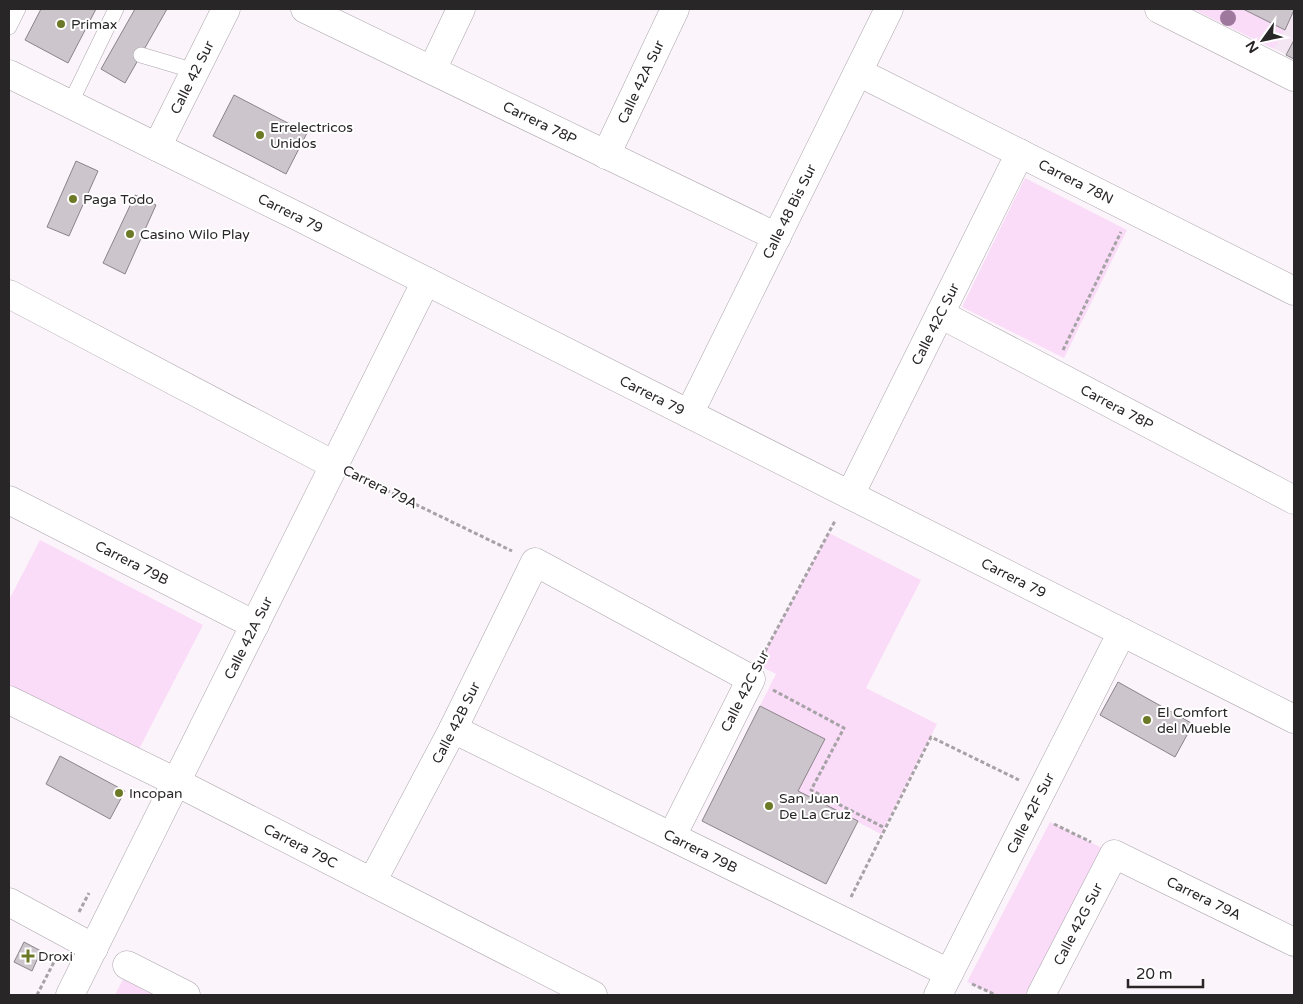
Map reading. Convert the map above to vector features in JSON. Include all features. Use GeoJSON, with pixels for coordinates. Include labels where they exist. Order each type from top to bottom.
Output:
{"type":"FeatureCollection","features":[{"type":"Feature","properties":{"kind":"street","name":"Calle 42 Sur"},"geometry":{"type":"LineString","coordinates":[[157,147],[226,9]]}},
{"type":"Feature","properties":{"kind":"street","name":"Carrera 78P"},"geometry":{"type":"LineString","coordinates":[[305,9],[777,236]]}},
{"type":"Feature","properties":{"kind":"street"},"geometry":{"type":"LineString","coordinates":[[432,70],[461,9]]}},
{"type":"Feature","properties":{"kind":"street","name":"Calle 42A Sur"},"geometry":{"type":"LineString","coordinates":[[606,155],[675,9]]}},
{"type":"Feature","properties":{"kind":"street","name":"Calle 48 Bis Sur"},"geometry":{"type":"LineString","coordinates":[[690,414],[889,9]]}},
{"type":"Feature","properties":{"kind":"street"},"geometry":{"type":"LineString","coordinates":[[1160,9],[1294,77]]}},
{"type":"Feature","properties":{"kind":"street","name":"Carrera 78N"},"geometry":{"type":"LineString","coordinates":[[858,72],[1294,291]]}},
{"type":"Feature","properties":{"kind":"street","name":"Carrera 79"},"geometry":{"type":"LineString","coordinates":[[9,74],[426,281],[1294,719]]}},
{"type":"Feature","properties":{"kind":"street","name":"Calle 42C Sur"},"geometry":{"type":"LineString","coordinates":[[850,495],[1020,153]]}},
{"type":"Feature","properties":{"kind":"street","name":"Calle 42A Sur"},"geometry":{"type":"LineString","coordinates":[[70,995],[426,281]]}},
{"type":"Feature","properties":{"kind":"street","name":"Carrera 79A"},"geometry":{"type":"LineString","coordinates":[[9,294],[334,465]]}},
{"type":"Feature","properties":{"kind":"street","name":"Carrera 78P"},"geometry":{"type":"LineString","coordinates":[[940,314],[1294,500]]}},
{"type":"Feature","properties":{"kind":"street","name":"Carrera 79B"},"geometry":{"type":"LineString","coordinates":[[9,500],[255,625]]}},
{"type":"Feature","properties":{"kind":"street"},"geometry":{"type":"LineString","coordinates":[[535,562],[751,679]]}},
{"type":"Feature","properties":{"kind":"street","name":"Calle 42B Sur"},"geometry":{"type":"LineString","coordinates":[[372,882],[452,729],[535,562]]}},
{"type":"Feature","properties":{"kind":"street","name":"Calle 42F Sur"},"geometry":{"type":"LineString","coordinates":[[944,984],[1122,632]]}},
{"type":"Feature","properties":{"kind":"street","name":"Calle 42C Sur"},"geometry":{"type":"LineString","coordinates":[[672,836],[751,679]]}},
{"type":"Feature","properties":{"kind":"street","name":"Carrera 79C"},"geometry":{"type":"LineString","coordinates":[[9,700],[176,782],[593,995]]}},
{"type":"Feature","properties":{"kind":"street","name":"Carrera 79B"},"geometry":{"type":"LineString","coordinates":[[452,729],[840,919],[944,984]]}},
{"type":"Feature","properties":{"kind":"street","name":"Carrera 79A"},"geometry":{"type":"LineString","coordinates":[[1114,854],[1294,942]]}},
{"type":"Feature","properties":{"kind":"street","name":"Calle 42G Sur"},"geometry":{"type":"LineString","coordinates":[[1041,995],[1114,854]]}},
{"type":"Feature","properties":{"kind":"street"},"geometry":{"type":"LineString","coordinates":[[9,902],[94,948]]}},
{"type":"Feature","properties":{"kind":"street"},"geometry":{"type":"LineString","coordinates":[[127,965],[186,995]]}},
{"type":"Feature","properties":{"kind":"lane"},"geometry":{"type":"LineString","coordinates":[[9,27],[18,9]]}},
{"type":"Feature","properties":{"kind":"lane"},"geometry":{"type":"LineString","coordinates":[[70,104],[106,45],[116,9]]}},
{"type":"Feature","properties":{"kind":"lane"},"geometry":{"type":"LineString","coordinates":[[141,55],[195,71]]}},
{"type":"Feature","properties":{"kind":"path"},"geometry":{"type":"LineString","coordinates":[[1051,372],[1132,210]]}},
{"type":"Feature","properties":{"kind":"path","name":"Carrera 79A"},"geometry":{"type":"LineString","coordinates":[[334,465],[535,562]]}},
{"type":"Feature","properties":{"kind":"path","name":"Calle 42C Sur"},"geometry":{"type":"LineString","coordinates":[[751,679],[835,521]]}},
{"type":"Feature","properties":{"kind":"path"},"geometry":{"type":"LineString","coordinates":[[751,679],[844,728],[811,790],[884,828]]}},
{"type":"Feature","properties":{"kind":"path"},"geometry":{"type":"LineString","coordinates":[[840,919],[931,737],[1036,802],[1114,854]]}},
{"type":"Feature","properties":{"kind":"shaded area"},"geometry":{"type":"Polygon","coordinates":[[[1193,9],[1294,9],[1294,59],[1281,52],[1193,9]]]}},
{"type":"Feature","properties":{"kind":"shaded area"},"geometry":{"type":"Polygon","coordinates":[[[1193,9],[1243,9],[1285,30],[1274,49],[1193,9]]]}},
{"type":"Feature","properties":{"kind":"shaded area"},"geometry":{"type":"Polygon","coordinates":[[[1025,178],[1127,230],[1064,358],[962,307],[1025,178]]]}},
{"type":"Feature","properties":{"kind":"shaded area"},"geometry":{"type":"Polygon","coordinates":[[[829,533],[921,580],[866,688],[937,724],[881,834],[798,791],[825,739],[760,706],[776,674],[758,665],[829,533]]]}},
{"type":"Feature","properties":{"kind":"shaded area"},"geometry":{"type":"Polygon","coordinates":[[[40,540],[203,625],[137,753],[9,686],[9,600],[40,540]]]}},
{"type":"Feature","properties":{"kind":"shaded area"},"geometry":{"type":"Polygon","coordinates":[[[1050,822],[1102,848],[1025,995],[996,995],[967,982],[1050,822]]]}},
{"type":"Feature","properties":{"kind":"shaded area"},"geometry":{"type":"Polygon","coordinates":[[[123,979],[154,995],[115,995],[123,979]]]}},
{"type":"Feature","properties":{"kind":"building","name":"Primax"},"geometry":{"type":"Polygon","coordinates":[[[41,9],[96,9],[68,63],[25,40],[41,9]]]}},
{"type":"Feature","properties":{"kind":"building","name":"Primax"},"geometry":{"type":"Polygon","coordinates":[[[135,9],[167,9],[125,83],[101,69],[135,9]]]}},
{"type":"Feature","properties":{"kind":"building"},"geometry":{"type":"Polygon","coordinates":[[[1243,9],[1294,9],[1294,10],[1285,30],[1243,9]]]}},
{"type":"Feature","properties":{"kind":"building"},"geometry":{"type":"Polygon","coordinates":[[[1294,40],[1294,59],[1286,55],[1294,40]]]}},
{"type":"Feature","properties":{"kind":"building","name":"Errelectricos Unidos"},"geometry":{"type":"Polygon","coordinates":[[[234,95],[307,133],[286,174],[213,136],[234,95]]]}},
{"type":"Feature","properties":{"kind":"building","name":"Paga Todo"},"geometry":{"type":"Polygon","coordinates":[[[76,161],[98,171],[69,236],[47,227],[76,161]]]}},
{"type":"Feature","properties":{"kind":"building","name":"Casino Wilo Play"},"geometry":{"type":"Polygon","coordinates":[[[135,195],[156,205],[125,274],[103,263],[135,195]]]}},
{"type":"Feature","properties":{"kind":"building","name":"El Comfort del Mueble"},"geometry":{"type":"Polygon","coordinates":[[[1118,682],[1193,724],[1175,757],[1100,715],[1118,682]]]}},
{"type":"Feature","properties":{"kind":"building","name":"San Juan De La Cruz"},"geometry":{"type":"Polygon","coordinates":[[[760,706],[825,739],[798,791],[858,821],[826,884],[702,821],[760,706]]]}},
{"type":"Feature","properties":{"kind":"building"},"geometry":{"type":"Polygon","coordinates":[[[60,756],[125,791],[110,819],[46,784],[60,756]]]}},
{"type":"Feature","properties":{"kind":"building","name":"Droxi"},"geometry":{"type":"Polygon","coordinates":[[[24,942],[41,951],[32,971],[14,962],[24,942]]]}},
{"type":"Feature","properties":{"kind":"place","name":"Primax"},"geometry":{"type":"Point","coordinates":[61,24]}},
{"type":"Feature","properties":{"kind":"place","name":"Errelectricos Unidos"},"geometry":{"type":"Point","coordinates":[260,135]}},
{"type":"Feature","properties":{"kind":"place","name":"Paga Todo"},"geometry":{"type":"Point","coordinates":[73,199]}},
{"type":"Feature","properties":{"kind":"place","name":"Casino Wilo Play"},"geometry":{"type":"Point","coordinates":[130,234]}},
{"type":"Feature","properties":{"kind":"place","name":"El Comfort del Mueble"},"geometry":{"type":"Point","coordinates":[1147,720]}},
{"type":"Feature","properties":{"kind":"place","name":"Incopan"},"geometry":{"type":"Point","coordinates":[119,793]}},
{"type":"Feature","properties":{"kind":"place","name":"San Juan De La Cruz"},"geometry":{"type":"Point","coordinates":[769,806]}},
{"type":"Feature","properties":{"kind":"place","name":"Droxi"},"geometry":{"type":"Point","coordinates":[28,956]}}]}
